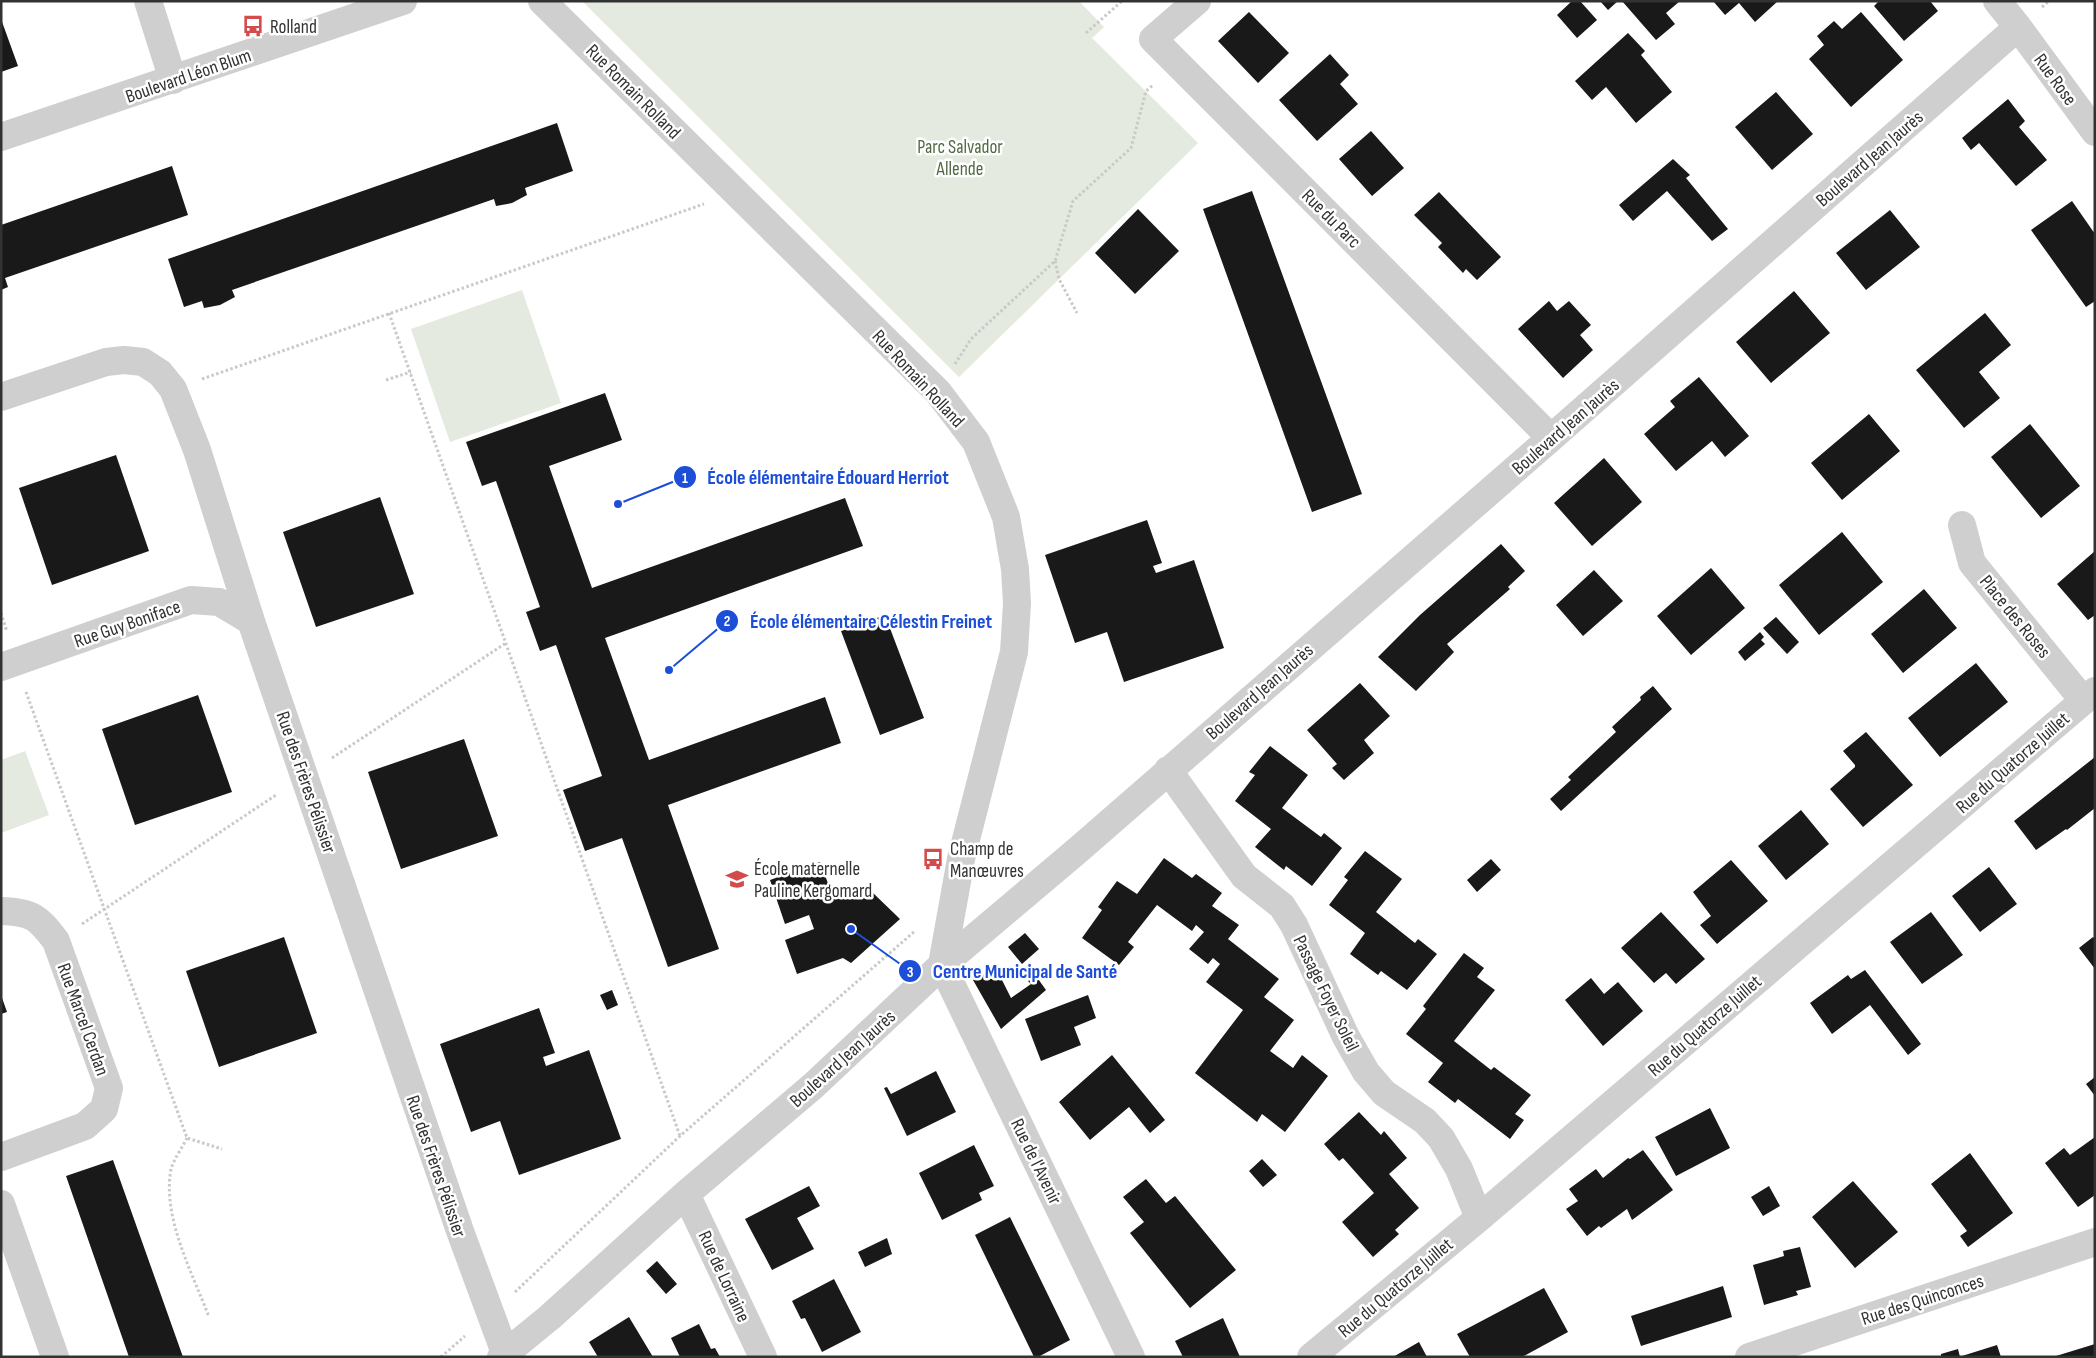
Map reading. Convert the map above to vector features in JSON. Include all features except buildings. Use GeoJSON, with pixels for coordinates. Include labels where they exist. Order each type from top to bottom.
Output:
{"type":"FeatureCollection","features":[{"type":"Feature","properties":{"kind":"street"},"geometry":{"type":"LineString","coordinates":[[148,1],[173,80]]}},
{"type":"Feature","properties":{"kind":"street","name":"Boulevard Léon Blum"},"geometry":{"type":"LineString","coordinates":[[1,137],[403,1]]}},
{"type":"Feature","properties":{"kind":"street","name":"Rue Romain Rolland"},"geometry":{"type":"LineString","coordinates":[[542,1],[938,392],[976,442],[1006,516],[1015,569],[1014,652],[961,859],[942,965]]}},
{"type":"Feature","properties":{"kind":"street","name":"Rue du Parc"},"geometry":{"type":"LineString","coordinates":[[1197,1],[1153,39],[1551,438]]}},
{"type":"Feature","properties":{"kind":"street"},"geometry":{"type":"LineString","coordinates":[[1997,1],[2018,26]]}},
{"type":"Feature","properties":{"kind":"street","name":"Rue Rose"},"geometry":{"type":"LineString","coordinates":[[2018,26],[2095,132]]}},
{"type":"Feature","properties":{"kind":"street","name":"Boulevard Jean Jaurès"},"geometry":{"type":"LineString","coordinates":[[503,1355],[550,1317],[686,1194],[813,1086],[942,965],[1551,438],[2018,26]]}},
{"type":"Feature","properties":{"kind":"street","name":"Rue des Frères Pélissier"},"geometry":{"type":"LineString","coordinates":[[1,397],[106,362],[124,360],[143,362],[160,373],[173,390],[197,450],[251,621],[503,1355]]}},
{"type":"Feature","properties":{"kind":"street","name":"Place des Roses"},"geometry":{"type":"LineString","coordinates":[[1962,525],[1972,562],[2089,695]]}},
{"type":"Feature","properties":{"kind":"street","name":"Rue Guy Boniface"},"geometry":{"type":"LineString","coordinates":[[8,665],[191,600],[219,602],[251,621]]}},
{"type":"Feature","properties":{"kind":"street","name":"Rue du Quatorze Juillet"},"geometry":{"type":"LineString","coordinates":[[1311,1357],[1478,1218],[2089,695]]}},
{"type":"Feature","properties":{"kind":"street","name":"Passage Foyer Soleil"},"geometry":{"type":"LineString","coordinates":[[1168,770],[1244,876],[1282,906],[1294,925],[1346,1037],[1366,1072],[1384,1093],[1425,1121],[1441,1138],[1459,1169],[1478,1218]]}},
{"type":"Feature","properties":{"kind":"street","name":"Rue Marcel Cerdan"},"geometry":{"type":"LineString","coordinates":[[1,911],[23,912],[36,919],[43,923],[56,941],[109,1088],[104,1109],[85,1126],[1,1157]]}},
{"type":"Feature","properties":{"kind":"street","name":"Rue de l'Avenir"},"geometry":{"type":"LineString","coordinates":[[942,965],[1131,1357]]}},
{"type":"Feature","properties":{"kind":"street","name":"Rue de Lorraine"},"geometry":{"type":"LineString","coordinates":[[686,1194],[763,1357]]}},
{"type":"Feature","properties":{"kind":"street"},"geometry":{"type":"LineString","coordinates":[[1,1204],[55,1357]]}},
{"type":"Feature","properties":{"kind":"street","name":"Rue des Quinconces"},"geometry":{"type":"LineString","coordinates":[[1749,1357],[2095,1242]]}},
{"type":"Feature","properties":{"kind":"path"},"geometry":{"type":"LineString","coordinates":[[1086,33],[1122,1]]}},
{"type":"Feature","properties":{"kind":"path"},"geometry":{"type":"LineString","coordinates":[[938,392],[971,339],[1054,261],[1073,201],[1131,148],[1146,91],[1177,63]]}},
{"type":"Feature","properties":{"kind":"path"},"geometry":{"type":"LineString","coordinates":[[173,390],[738,193]]}},
{"type":"Feature","properties":{"kind":"path"},"geometry":{"type":"LineString","coordinates":[[1054,261],[1059,279],[1077,313]]}},
{"type":"Feature","properties":{"kind":"path"},"geometry":{"type":"LineString","coordinates":[[390,313],[680,1136]]}},
{"type":"Feature","properties":{"kind":"path"},"geometry":{"type":"LineString","coordinates":[[386,380],[411,372]]}},
{"type":"Feature","properties":{"kind":"path"},"geometry":{"type":"LineString","coordinates":[[1,613],[8,665],[187,1138],[172,1167],[168,1194],[172,1219],[209,1317]]}},
{"type":"Feature","properties":{"kind":"path"},"geometry":{"type":"LineString","coordinates":[[441,1357],[490,1315],[680,1136],[917,929]]}},
{"type":"Feature","properties":{"kind":"path"},"geometry":{"type":"LineString","coordinates":[[187,1138],[222,1149]]}},
{"type":"Feature","properties":{"kind":"green space","name":"Parc Salvador Allende"},"geometry":{"type":"Polygon","coordinates":[[[582,1],[1079,1],[1104,27],[1092,38],[1198,143],[959,377],[582,1]]]}},
{"type":"Feature","properties":{"kind":"green space"},"geometry":{"type":"Polygon","coordinates":[[[522,290],[561,403],[450,442],[411,329],[522,290]]]}},
{"type":"Feature","properties":{"kind":"green space"},"geometry":{"type":"Polygon","coordinates":[[[25,751],[49,815],[1,833],[1,760],[25,751]]]}},
{"type":"Feature","properties":{"kind":"place","name":"Rolland"},"geometry":{"type":"Point","coordinates":[253,26]}},
{"type":"Feature","properties":{"kind":"place","name":"École élémentaire Édouard Herriot"},"geometry":{"type":"Point","coordinates":[618,504]}},
{"type":"Feature","properties":{"kind":"place","name":"École élémentaire Célestin Freinet"},"geometry":{"type":"Point","coordinates":[669,670]}},
{"type":"Feature","properties":{"kind":"place","name":"Champ de Manœuvres"},"geometry":{"type":"Point","coordinates":[933,859]}},
{"type":"Feature","properties":{"kind":"place","name":"École maternelle Pauline Kergomard"},"geometry":{"type":"Point","coordinates":[737,879]}},
{"type":"Feature","properties":{"kind":"place","name":"Centre Municipal de Santé"},"geometry":{"type":"Point","coordinates":[851,929]}}]}
